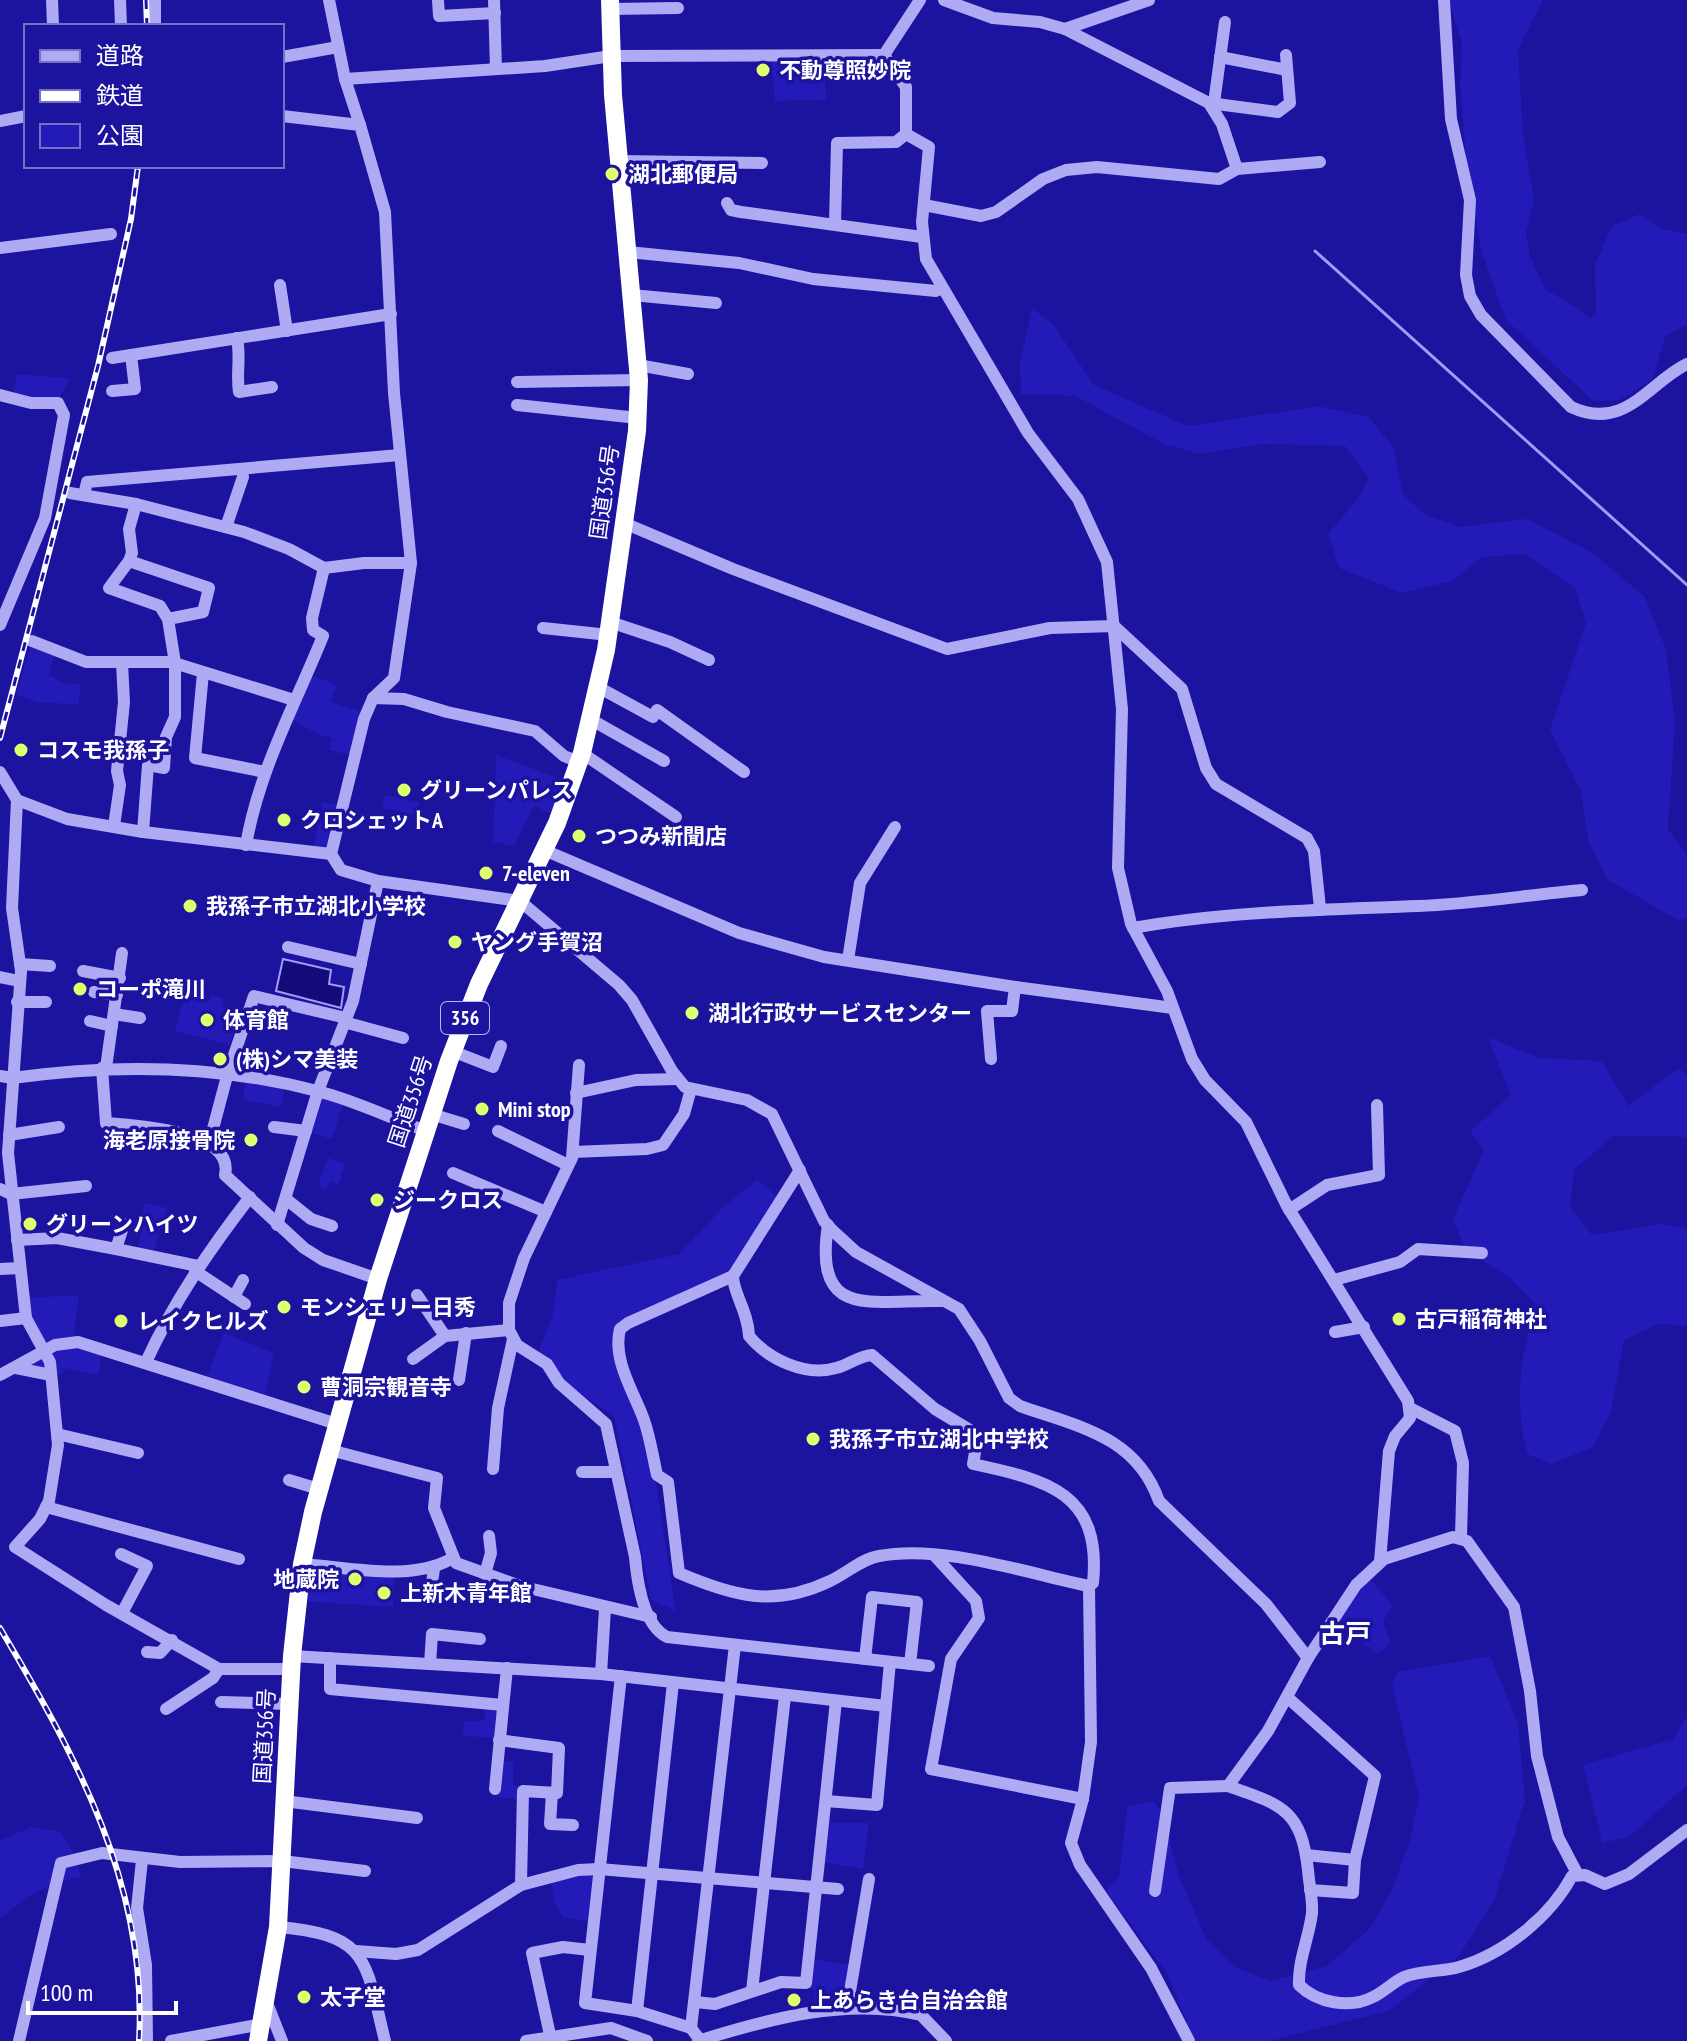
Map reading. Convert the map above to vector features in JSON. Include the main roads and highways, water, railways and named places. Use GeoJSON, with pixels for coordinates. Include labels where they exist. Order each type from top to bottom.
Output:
{"type":"FeatureCollection","features":[{"type":"Feature","properties":{"kind":"highway","name":"国道356号"},"geometry":{"type":"LineString","coordinates":[[260,2032],[278,1927],[289,1704],[302,1564],[319,1489],[378,1279],[452,1051],[479,984],[544,850],[580,758],[609,628],[638,418],[639,373],[619,161],[610,4]]}},
{"type":"Feature","properties":{"kind":"waterway"},"geometry":{"type":"LineString","coordinates":[[1315,251],[1687,585]]}},
{"type":"Feature","properties":{"kind":"railway"},"geometry":{"type":"LineString","coordinates":[[146,0],[147,24]]}},
{"type":"Feature","properties":{"kind":"railway"},"geometry":{"type":"LineString","coordinates":[[0,738],[98,366],[131,219],[138,168]]}},
{"type":"Feature","properties":{"kind":"railway"},"geometry":{"type":"LineString","coordinates":[[0,1628],[80,1774],[119,1876],[132,1929],[139,1984],[139,2041]]}},
{"type":"Feature","properties":{"kind":"place","name":"不動尊照妙院"},"geometry":{"type":"Point","coordinates":[763,70]}},
{"type":"Feature","properties":{"kind":"place","name":"湖北郵便局"},"geometry":{"type":"Point","coordinates":[612,174]}},
{"type":"Feature","properties":{"kind":"place","name":"コスモ我孫子"},"geometry":{"type":"Point","coordinates":[21,750]}},
{"type":"Feature","properties":{"kind":"place","name":"グリーンパレス"},"geometry":{"type":"Point","coordinates":[404,790]}},
{"type":"Feature","properties":{"kind":"place","name":"クロシェットA"},"geometry":{"type":"Point","coordinates":[284,820]}},
{"type":"Feature","properties":{"kind":"place","name":"つつみ新聞店"},"geometry":{"type":"Point","coordinates":[579,836]}},
{"type":"Feature","properties":{"kind":"place","name":"7-eleven"},"geometry":{"type":"Point","coordinates":[486,873]}},
{"type":"Feature","properties":{"kind":"place","name":"我孫子市立湖北小学校"},"geometry":{"type":"Point","coordinates":[190,906]}},
{"type":"Feature","properties":{"kind":"place","name":"ヤング手賀沼"},"geometry":{"type":"Point","coordinates":[455,942]}},
{"type":"Feature","properties":{"kind":"place","name":"コーポ滝川"},"geometry":{"type":"Point","coordinates":[80,989]}},
{"type":"Feature","properties":{"kind":"place","name":"湖北行政サービスセンター"},"geometry":{"type":"Point","coordinates":[692,1013]}},
{"type":"Feature","properties":{"kind":"place","name":"体育館"},"geometry":{"type":"Point","coordinates":[207,1020]}},
{"type":"Feature","properties":{"kind":"place","name":"(株)シマ美装"},"geometry":{"type":"Point","coordinates":[220,1059]}},
{"type":"Feature","properties":{"kind":"place","name":"Mini stop"},"geometry":{"type":"Point","coordinates":[482,1109]}},
{"type":"Feature","properties":{"kind":"place","name":"海老原接骨院"},"geometry":{"type":"Point","coordinates":[251,1140]}},
{"type":"Feature","properties":{"kind":"place","name":"ジークロス"},"geometry":{"type":"Point","coordinates":[377,1200]}},
{"type":"Feature","properties":{"kind":"place","name":"グリーンハイツ"},"geometry":{"type":"Point","coordinates":[30,1224]}},
{"type":"Feature","properties":{"kind":"place","name":"モンシェリー日秀"},"geometry":{"type":"Point","coordinates":[284,1307]}},
{"type":"Feature","properties":{"kind":"place","name":"古戸稲荷神社"},"geometry":{"type":"Point","coordinates":[1399,1319]}},
{"type":"Feature","properties":{"kind":"place","name":"レイクヒルズ"},"geometry":{"type":"Point","coordinates":[121,1321]}},
{"type":"Feature","properties":{"kind":"place","name":"曹洞宗観音寺"},"geometry":{"type":"Point","coordinates":[304,1387]}},
{"type":"Feature","properties":{"kind":"place","name":"我孫子市立湖北中学校"},"geometry":{"type":"Point","coordinates":[813,1439]}},
{"type":"Feature","properties":{"kind":"place","name":"地蔵院"},"geometry":{"type":"Point","coordinates":[355,1579]}},
{"type":"Feature","properties":{"kind":"place","name":"上新木青年館"},"geometry":{"type":"Point","coordinates":[384,1593]}},
{"type":"Feature","properties":{"kind":"place","name":"太子堂"},"geometry":{"type":"Point","coordinates":[304,1997]}},
{"type":"Feature","properties":{"kind":"place","name":"上あらき台自治会館"},"geometry":{"type":"Point","coordinates":[794,2000]}},
{"type":"Feature","properties":{"kind":"district","name":"古戸"},"geometry":{"type":"Point","coordinates":[1345,1633]}}]}
